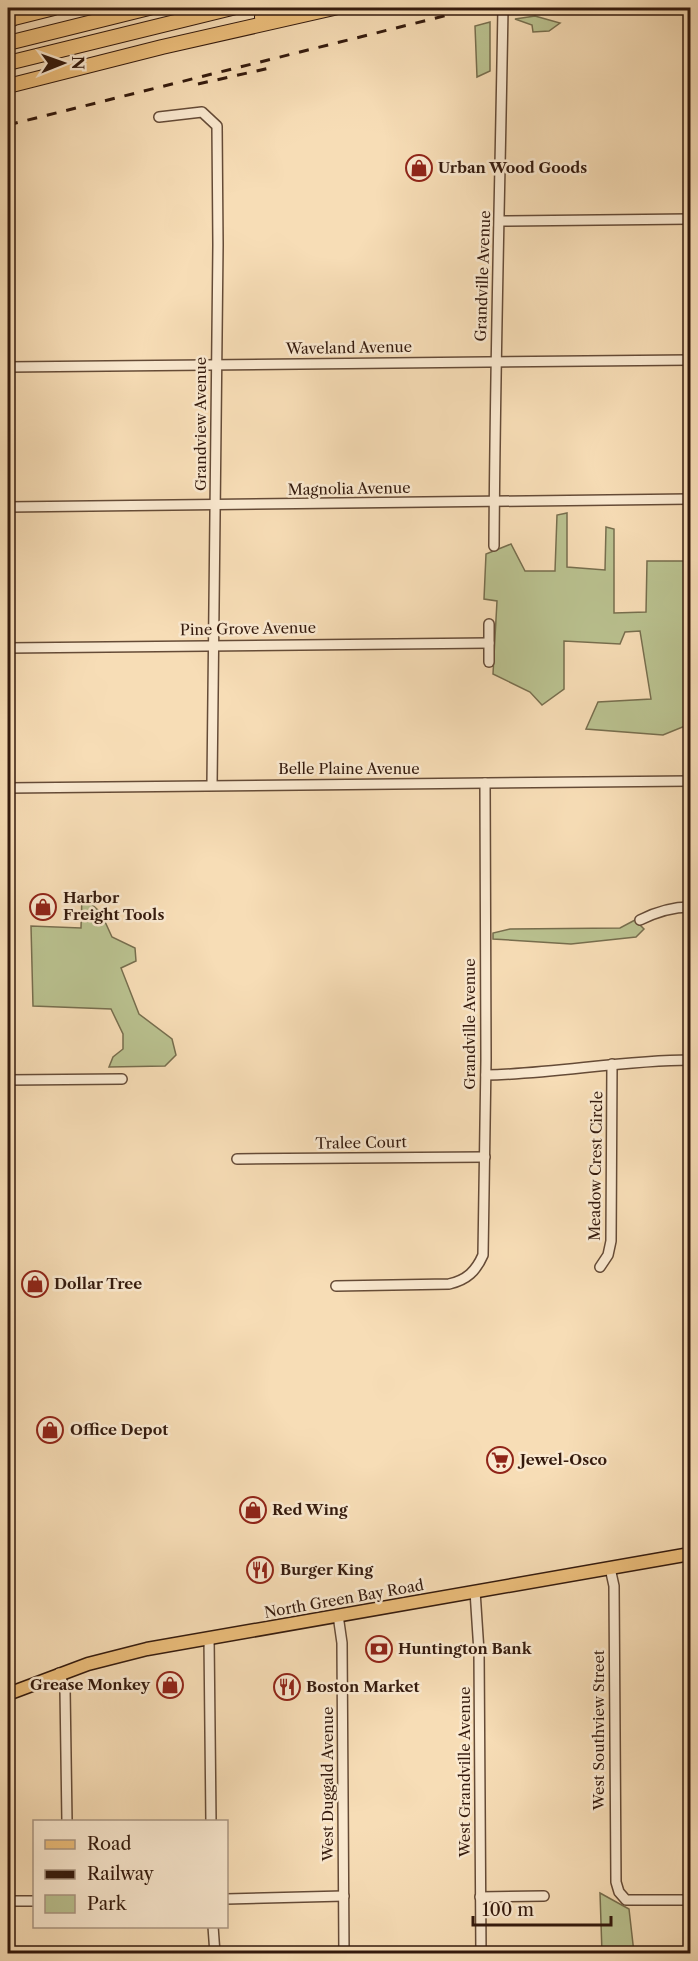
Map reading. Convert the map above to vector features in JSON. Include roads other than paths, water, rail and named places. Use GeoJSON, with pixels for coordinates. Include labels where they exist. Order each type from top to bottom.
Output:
{"type":"FeatureCollection","features":[{"type":"Feature","properties":{"kind":"highway"},"geometry":{"type":"LineString","coordinates":[[10,18],[54,8]]}},
{"type":"Feature","properties":{"kind":"highway"},"geometry":{"type":"LineString","coordinates":[[8,43],[149,8]]}},
{"type":"Feature","properties":{"kind":"highway"},"geometry":{"type":"LineString","coordinates":[[8,63],[232,8]]}},
{"type":"Feature","properties":{"kind":"highway"},"geometry":{"type":"LineString","coordinates":[[162,47],[292,8]]}},
{"type":"Feature","properties":{"kind":"highway"},"geometry":{"type":"LineString","coordinates":[[8,86],[162,47],[334,8]]}},
{"type":"Feature","properties":{"kind":"main road","name":"North Green Bay Road"},"geometry":{"type":"LineString","coordinates":[[8,1694],[59,1673],[124,1654],[690,1554]]}},
{"type":"Feature","properties":{"kind":"street","name":"Grandville Avenue"},"geometry":{"type":"LineString","coordinates":[[495,546],[495,361],[500,221],[503,8]]}},
{"type":"Feature","properties":{"kind":"street","name":"Grandview Avenue"},"geometry":{"type":"LineString","coordinates":[[159,117],[202,112],[217,126],[212,785]]}},
{"type":"Feature","properties":{"kind":"street"},"geometry":{"type":"LineString","coordinates":[[500,221],[690,219]]}},
{"type":"Feature","properties":{"kind":"street","name":"Waveland Avenue"},"geometry":{"type":"LineString","coordinates":[[8,368],[690,360]]}},
{"type":"Feature","properties":{"kind":"street","name":"Magnolia Avenue"},"geometry":{"type":"LineString","coordinates":[[8,507],[690,499]]}},
{"type":"Feature","properties":{"kind":"street"},"geometry":{"type":"LineString","coordinates":[[489,624],[489,662]]}},
{"type":"Feature","properties":{"kind":"street","name":"Pine Grove Avenue"},"geometry":{"type":"LineString","coordinates":[[8,648],[213,644],[489,643]]}},
{"type":"Feature","properties":{"kind":"street","name":"Belle Plaine Avenue"},"geometry":{"type":"LineString","coordinates":[[8,788],[690,780]]}},
{"type":"Feature","properties":{"kind":"street","name":"Grandville Avenue"},"geometry":{"type":"LineString","coordinates":[[336,1286],[458,1282],[470,1276],[479,1265],[484,1249],[485,783]]}},
{"type":"Feature","properties":{"kind":"street"},"geometry":{"type":"LineString","coordinates":[[640,920],[672,908],[690,907]]}},
{"type":"Feature","properties":{"kind":"street"},"geometry":{"type":"LineString","coordinates":[[486,1075],[529,1074],[612,1064],[690,1060]]}},
{"type":"Feature","properties":{"kind":"street","name":"Meadow Crest Circle"},"geometry":{"type":"LineString","coordinates":[[600,1267],[608,1255],[611,1240],[612,1064]]}},
{"type":"Feature","properties":{"kind":"street"},"geometry":{"type":"LineString","coordinates":[[8,1080],[122,1079]]}},
{"type":"Feature","properties":{"kind":"street","name":"Tralee Court"},"geometry":{"type":"LineString","coordinates":[[237,1159],[485,1157]]}},
{"type":"Feature","properties":{"kind":"street","name":"West Southview Street"},"geometry":{"type":"LineString","coordinates":[[610,1568],[614,1586],[615,1872],[619,1892],[626,1900],[633,1901],[690,1900]]}},
{"type":"Feature","properties":{"kind":"street","name":"West Grandville Avenue"},"geometry":{"type":"LineString","coordinates":[[475,1591],[479,1652],[481,1953]]}},
{"type":"Feature","properties":{"kind":"street","name":"West Duggald Avenue"},"geometry":{"type":"LineString","coordinates":[[338,1615],[342,1643],[344,1953]]}},
{"type":"Feature","properties":{"kind":"street"},"geometry":{"type":"LineString","coordinates":[[209,1638],[211,1820]]}},
{"type":"Feature","properties":{"kind":"street"},"geometry":{"type":"LineString","coordinates":[[59,1673],[65,1689],[67,1820]]}},
{"type":"Feature","properties":{"kind":"street"},"geometry":{"type":"LineString","coordinates":[[228,1899],[344,1896]]}},
{"type":"Feature","properties":{"kind":"street"},"geometry":{"type":"LineString","coordinates":[[480,1897],[544,1896]]}},
{"type":"Feature","properties":{"kind":"street"},"geometry":{"type":"LineString","coordinates":[[8,1901],[33,1901]]}},
{"type":"Feature","properties":{"kind":"street"},"geometry":{"type":"LineString","coordinates":[[213,1928],[215,1953]]}},
{"type":"Feature","properties":{"kind":"railway"},"geometry":{"type":"LineString","coordinates":[[8,125],[476,8]]}},
{"type":"Feature","properties":{"kind":"railway"},"geometry":{"type":"LineString","coordinates":[[198,84],[270,68]]}},
{"type":"Feature","properties":{"kind":"place","name":"Urban Wood Goods"},"geometry":{"type":"Point","coordinates":[419,168]}},
{"type":"Feature","properties":{"kind":"place","name":"Harbor Freight Tools"},"geometry":{"type":"Point","coordinates":[43,907]}},
{"type":"Feature","properties":{"kind":"place","name":"Dollar Tree"},"geometry":{"type":"Point","coordinates":[35,1284]}},
{"type":"Feature","properties":{"kind":"place","name":"Office Depot"},"geometry":{"type":"Point","coordinates":[50,1430]}},
{"type":"Feature","properties":{"kind":"place","name":"Jewel-Osco"},"geometry":{"type":"Point","coordinates":[500,1460]}},
{"type":"Feature","properties":{"kind":"place","name":"Red Wing"},"geometry":{"type":"Point","coordinates":[253,1510]}},
{"type":"Feature","properties":{"kind":"place","name":"Burger King"},"geometry":{"type":"Point","coordinates":[260,1570]}},
{"type":"Feature","properties":{"kind":"place","name":"Huntington Bank"},"geometry":{"type":"Point","coordinates":[379,1649]}},
{"type":"Feature","properties":{"kind":"place","name":"Grease Monkey"},"geometry":{"type":"Point","coordinates":[170,1685]}},
{"type":"Feature","properties":{"kind":"place","name":"Boston Market"},"geometry":{"type":"Point","coordinates":[287,1687]}}]}
